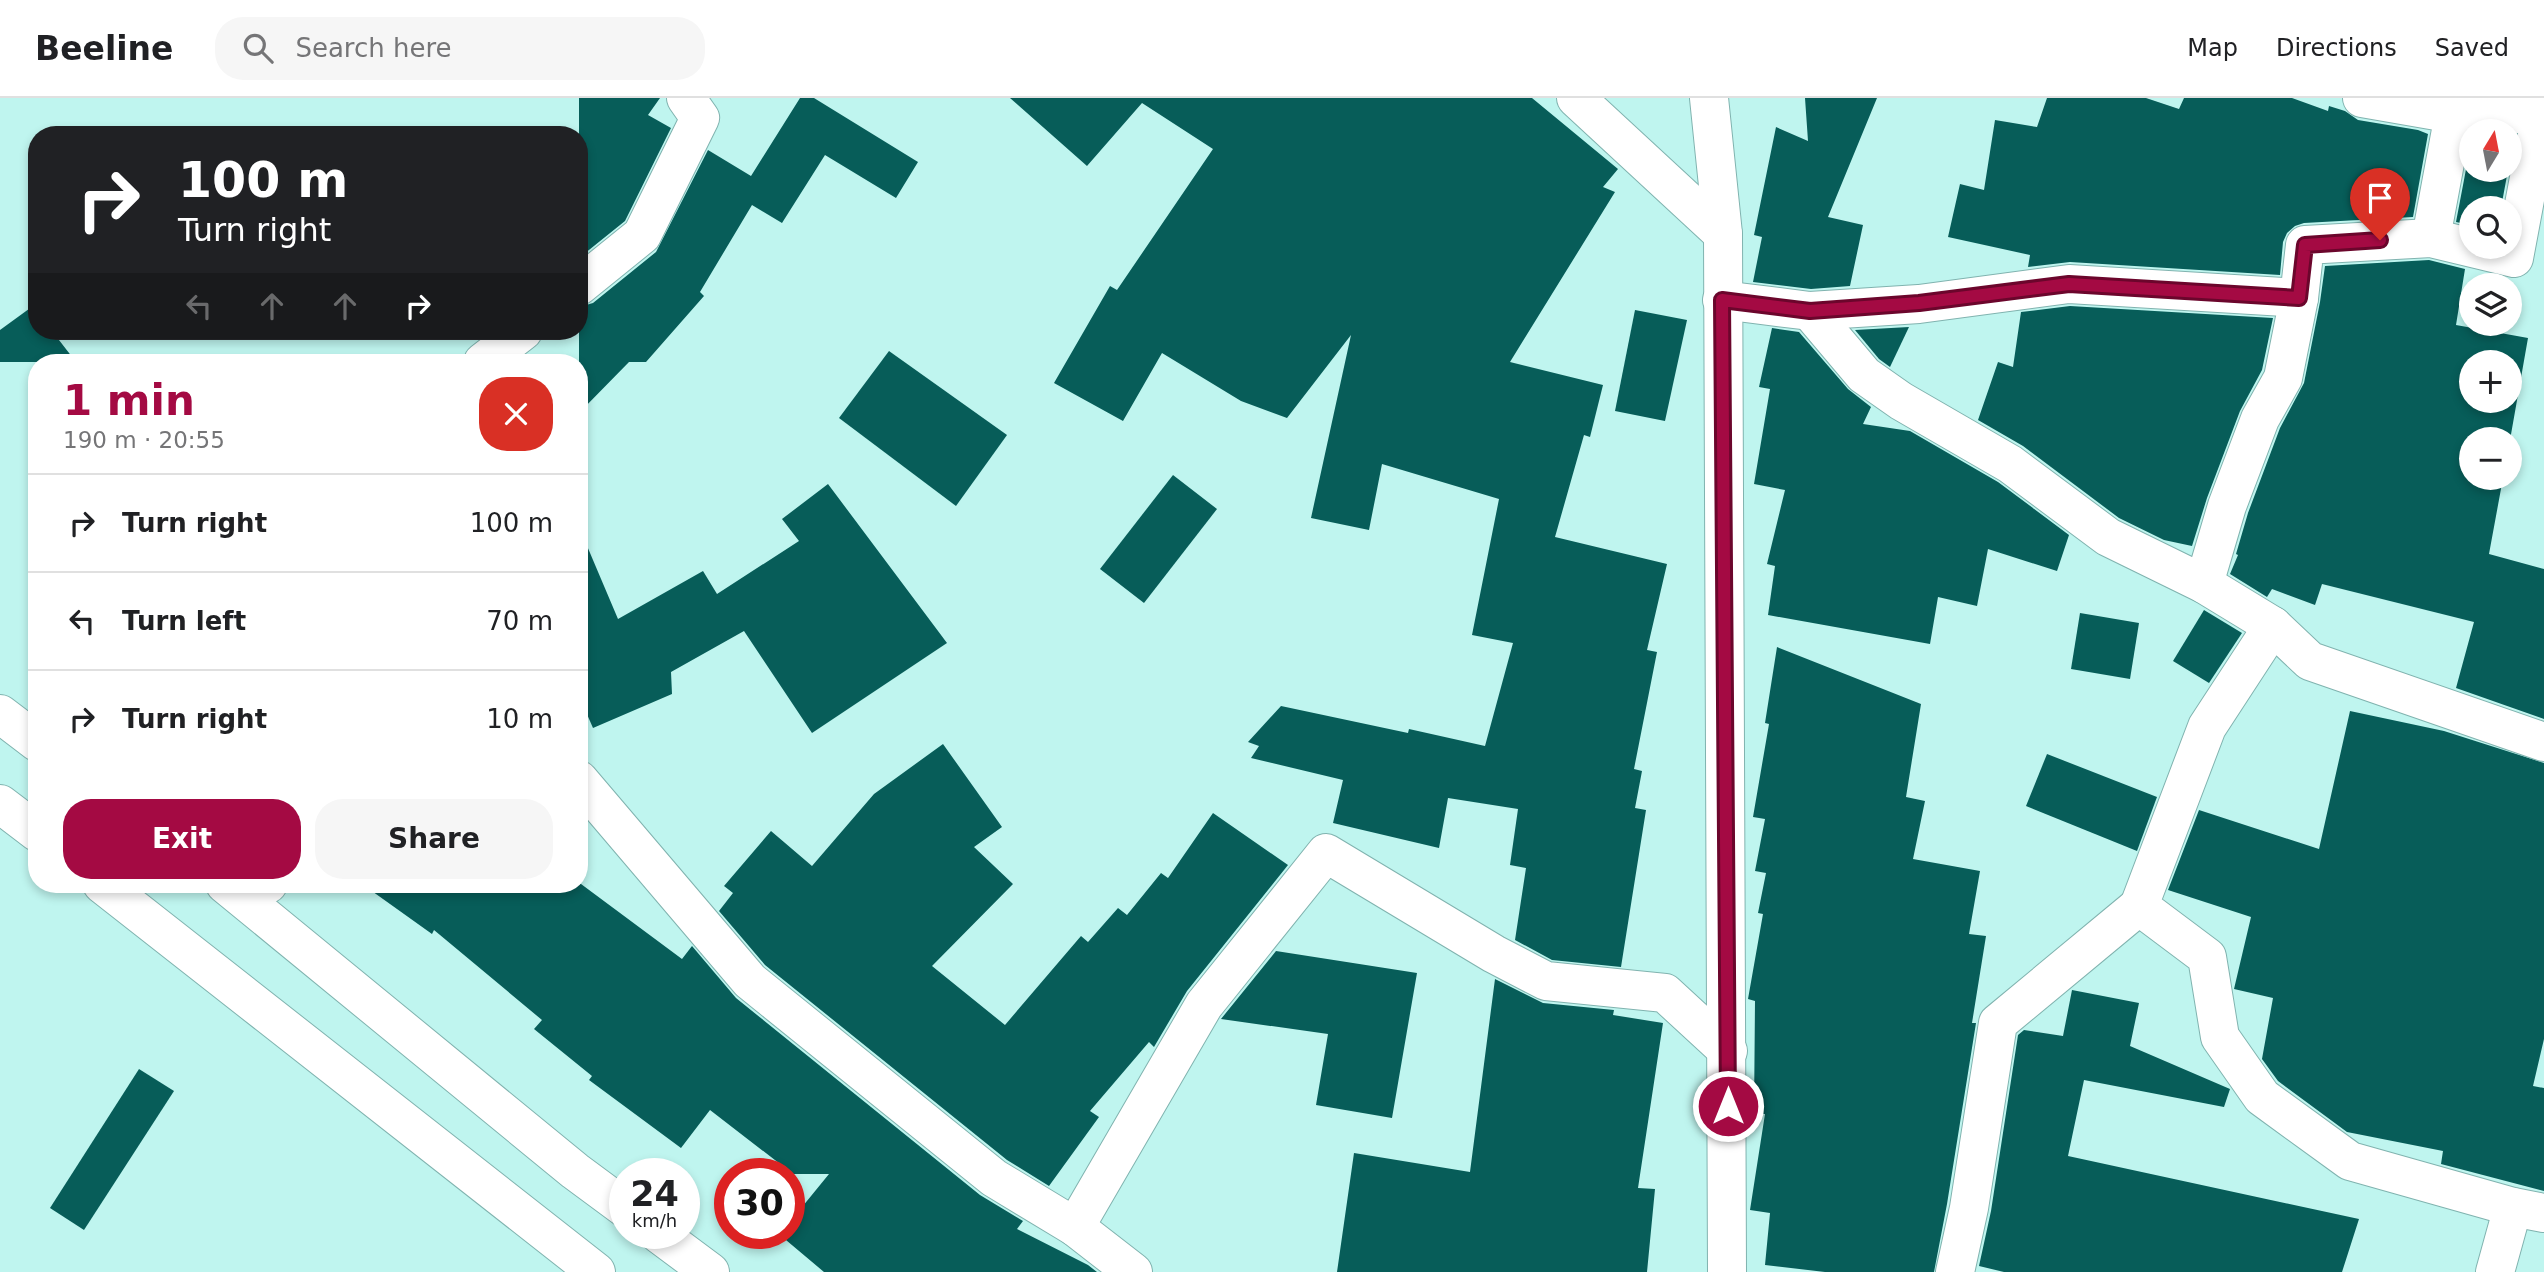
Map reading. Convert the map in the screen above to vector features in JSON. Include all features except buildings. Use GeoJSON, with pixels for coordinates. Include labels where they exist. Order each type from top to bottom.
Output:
{"type":"FeatureCollection","features":[{"type":"Feature","properties":{"kind":"main road"},"geometry":{"type":"LineString","coordinates":[[588,279],[642,235],[700,118],[686,98]]}},
{"type":"Feature","properties":{"kind":"main road"},"geometry":{"type":"LineString","coordinates":[[1576,98],[1723,234]]}},
{"type":"Feature","properties":{"kind":"main road"},"geometry":{"type":"LineString","coordinates":[[1709,98],[1723,234],[1727,1272]]}},
{"type":"Feature","properties":{"kind":"main road"},"geometry":{"type":"LineString","coordinates":[[2204,584],[2227,506],[2260,419],[2283,378],[2299,298],[2305,245],[2431,237],[2514,258],[2542,114],[2454,114],[2362,98]]}},
{"type":"Feature","properties":{"kind":"main road"},"geometry":{"type":"LineString","coordinates":[[2431,237],[2454,114]]}},
{"type":"Feature","properties":{"kind":"main road"},"geometry":{"type":"LineString","coordinates":[[1722,300],[1810,311],[1919,303],[2069,284],[2299,298]]}},
{"type":"Feature","properties":{"kind":"main road"},"geometry":{"type":"LineString","coordinates":[[1810,311],[1864,375],[1901,401],[2010,464],[2108,537],[2204,584],[2273,626],[2310,661],[2544,742]]}},
{"type":"Feature","properties":{"kind":"main road"},"geometry":{"type":"LineString","coordinates":[[493,354],[511,340]]}},
{"type":"Feature","properties":{"kind":"main road"},"geometry":{"type":"LineString","coordinates":[[1955,1272],[1969,1208],[1998,1023],[2139,906],[2207,727],[2273,626]]}},
{"type":"Feature","properties":{"kind":"main road"},"geometry":{"type":"LineString","coordinates":[[0,714],[28,736]]}},
{"type":"Feature","properties":{"kind":"main road"},"geometry":{"type":"LineString","coordinates":[[588,791],[750,981],[994,1178],[1075,1227],[1133,1272]]}},
{"type":"Feature","properties":{"kind":"main road"},"geometry":{"type":"LineString","coordinates":[[0,804],[28,825]]}},
{"type":"Feature","properties":{"kind":"main road"},"geometry":{"type":"LineString","coordinates":[[1075,1227],[1204,1005],[1326,852],[1494,954],[1546,981],[1665,993],[1728,1051]]}},
{"type":"Feature","properties":{"kind":"main road"},"geometry":{"type":"LineString","coordinates":[[113,893],[596,1272]]}},
{"type":"Feature","properties":{"kind":"main road"},"geometry":{"type":"LineString","coordinates":[[252,893],[575,1171],[609,1196]]}},
{"type":"Feature","properties":{"kind":"main road"},"geometry":{"type":"LineString","coordinates":[[2139,906],[2207,957],[2220,1037],[2262,1097],[2350,1161],[2528,1210],[2495,1272]]}},
{"type":"Feature","properties":{"kind":"main road"},"geometry":{"type":"LineString","coordinates":[[679,1249],[710,1272]]}},
{"type":"Feature","properties":{"kind":"route"},"geometry":{"type":"LineString","coordinates":[[1728,1106],[1722,300],[1810,311],[1919,303],[2069,284],[2299,298],[2305,245],[2380,240]]}}]}
